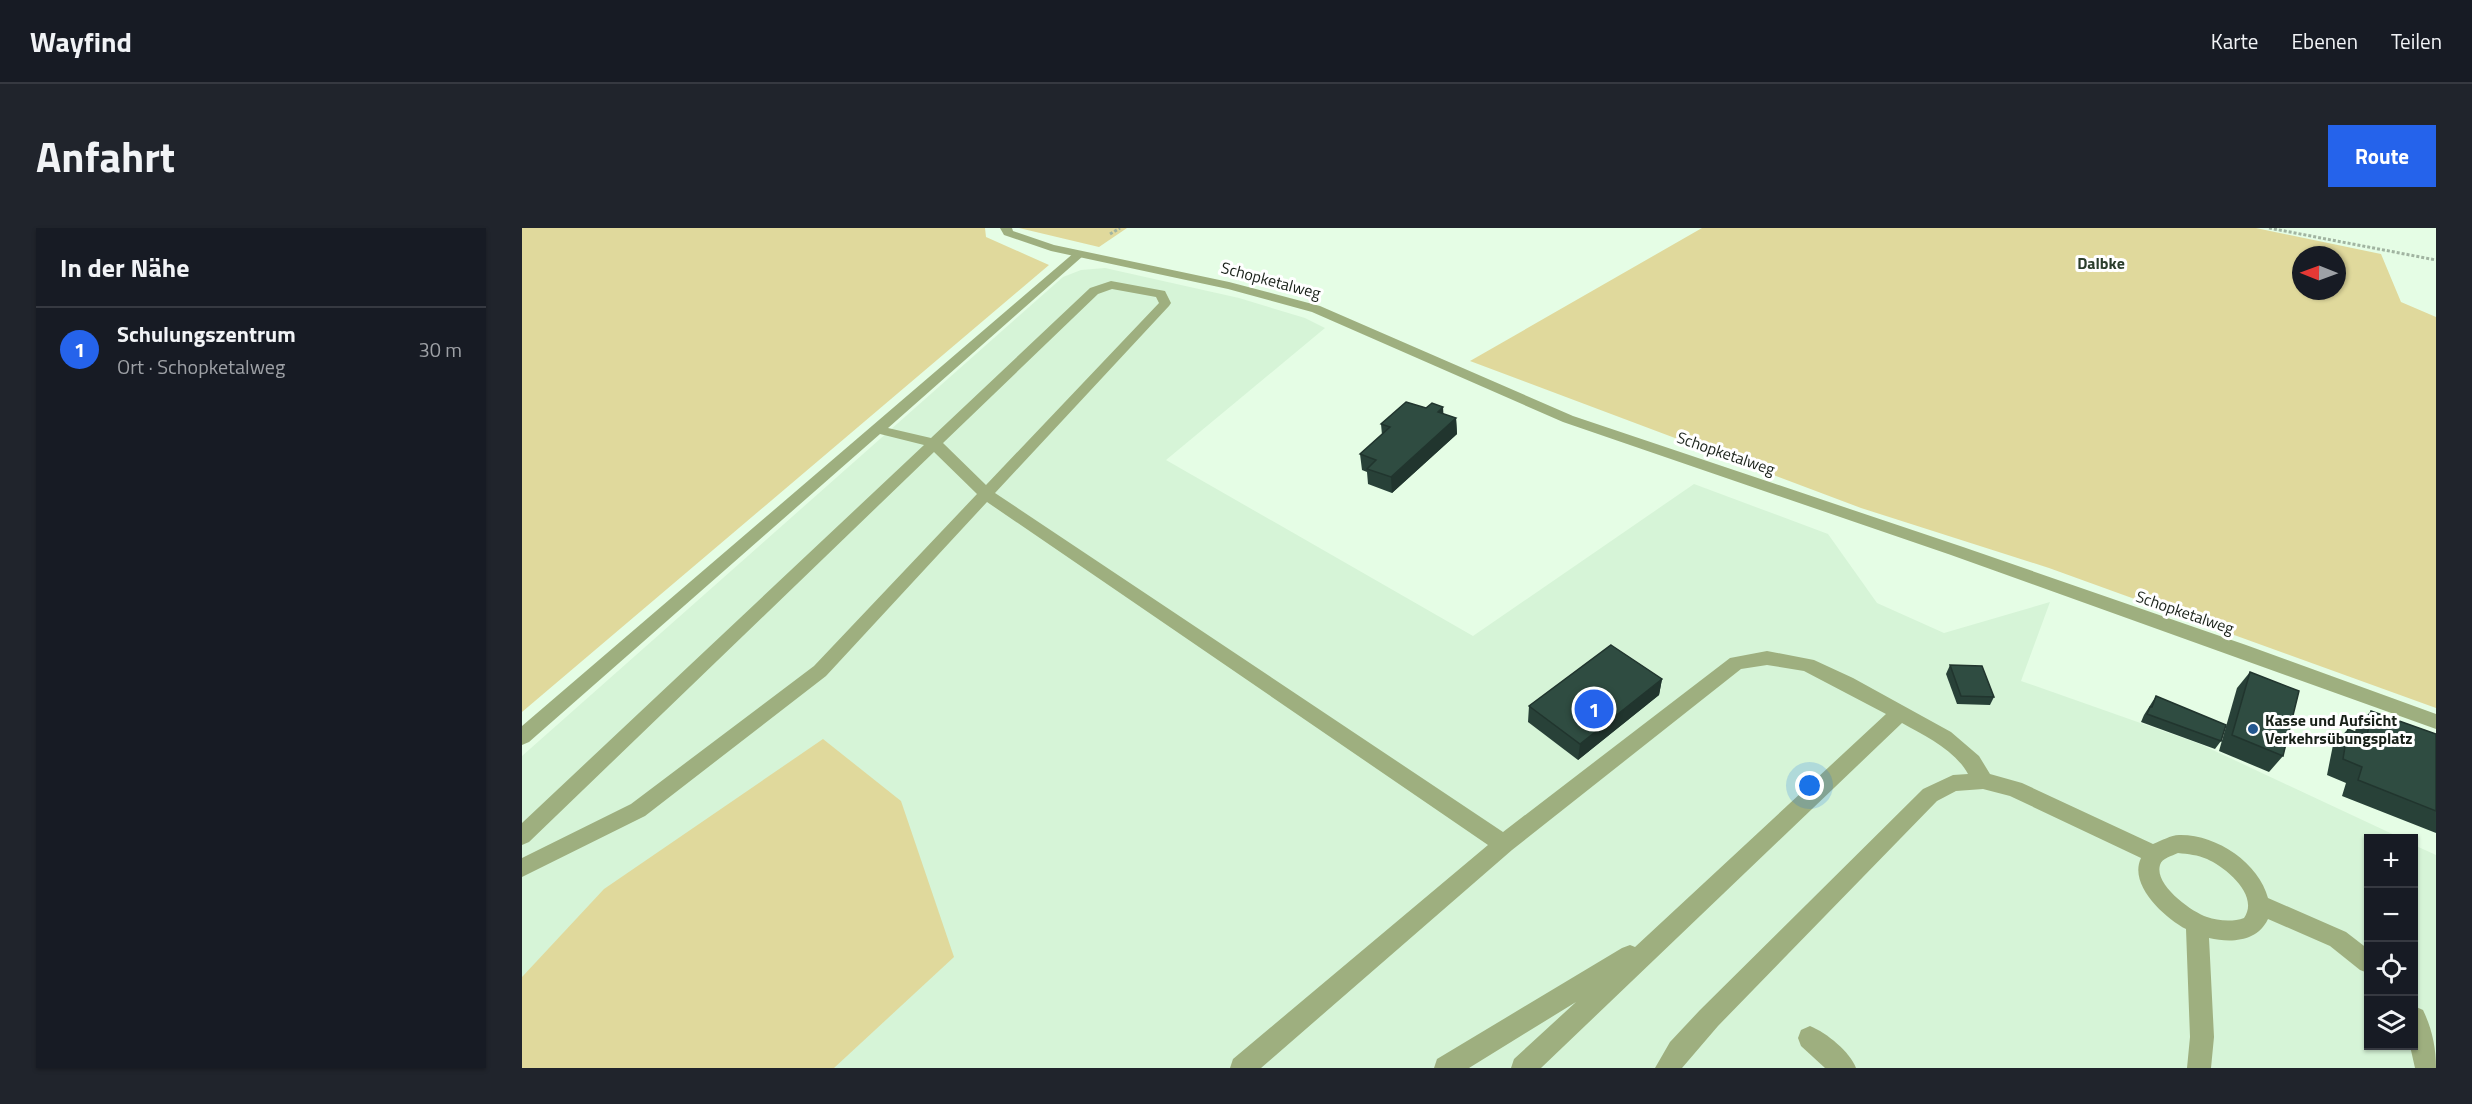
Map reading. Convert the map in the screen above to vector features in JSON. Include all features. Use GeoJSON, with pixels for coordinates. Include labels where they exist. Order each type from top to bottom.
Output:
{"type":"FeatureCollection","features":[{"type":"Feature","properties":{"kind":"street","name":"Schopketalweg"},"geometry":{"type":"LineString","coordinates":[[1006,228],[1008,233],[1079,254],[1229,286],[1316,309],[1568,419],[1979,559],[2436,722]]}},
{"type":"Feature","properties":{"kind":"street"},"geometry":{"type":"LineString","coordinates":[[522,737],[1079,254]]}},
{"type":"Feature","properties":{"kind":"street"},"geometry":{"type":"LineString","coordinates":[[522,836],[1094,291],[1111,285],[1161,294],[1166,303],[820,671],[638,810],[522,868]]}},
{"type":"Feature","properties":{"kind":"street"},"geometry":{"type":"LineString","coordinates":[[876,429],[934,443],[986,494],[1504,844]]}},
{"type":"Feature","properties":{"kind":"street"},"geometry":{"type":"LineString","coordinates":[[1242,1068],[1504,844],[1736,663],[1767,658],[1808,665],[1944,737],[1972,762],[1983,781]]}},
{"type":"Feature","properties":{"kind":"street"},"geometry":{"type":"LineString","coordinates":[[1523,1068],[1900,713]]}},
{"type":"Feature","properties":{"kind":"street"},"geometry":{"type":"LineString","coordinates":[[1667,1068],[1678,1051],[1709,1018],[1930,795],[1953,783],[1983,781],[2015,789],[2153,854]]}},
{"type":"Feature","properties":{"kind":"street"},"geometry":{"type":"LineString","coordinates":[[2178,844],[2196,846],[2214,852],[2231,862],[2246,875],[2256,890],[2260,905],[2259,918],[2250,928],[2235,932],[2217,931],[2197,925],[2166,904],[2156,890],[2150,877],[2149,864],[2153,854],[2164,847],[2178,844]]}},
{"type":"Feature","properties":{"kind":"street"},"geometry":{"type":"LineString","coordinates":[[2260,905],[2338,939],[2364,960]]}},
{"type":"Feature","properties":{"kind":"street"},"geometry":{"type":"LineString","coordinates":[[2197,925],[2202,1037],[2199,1068]]}},
{"type":"Feature","properties":{"kind":"street"},"geometry":{"type":"LineString","coordinates":[[1446,1068],[1662,936]]}},
{"type":"Feature","properties":{"kind":"street"},"geometry":{"type":"LineString","coordinates":[[2418,1025],[2427,1068]]}},
{"type":"Feature","properties":{"kind":"street"},"geometry":{"type":"LineString","coordinates":[[1810,1038],[1844,1068]]}},
{"type":"Feature","properties":{"kind":"path"},"geometry":{"type":"LineString","coordinates":[[2269,228],[2436,260]]}},
{"type":"Feature","properties":{"kind":"shaded area"},"geometry":{"type":"Polygon","coordinates":[[[522,228],[985,228],[986,237],[1049,265],[522,712],[522,228]]]}},
{"type":"Feature","properties":{"kind":"shaded area"},"geometry":{"type":"Polygon","coordinates":[[[1019,228],[1127,228],[1099,247],[1019,228]]]}},
{"type":"Feature","properties":{"kind":"shaded area"},"geometry":{"type":"Polygon","coordinates":[[[1702,228],[2256,228],[2343,246],[2292,246],[2292,300],[2346,300],[2346,247],[2381,254],[2401,302],[2436,317],[2436,708],[2049,568],[1861,508],[1470,361],[1702,228]]]}},
{"type":"Feature","properties":{"kind":"shaded area"},"geometry":{"type":"Polygon","coordinates":[[[1105,268],[1239,298],[1305,318],[1325,328],[1166,460],[1473,636],[1694,484],[1828,534],[1877,603],[1944,633],[2050,602],[2021,681],[2200,744],[2392,834],[2364,834],[2364,1050],[2418,1050],[2418,847],[2436,855],[2436,1068],[522,1068],[522,756],[1063,277],[1081,270],[1105,268]]]}},
{"type":"Feature","properties":{"kind":"shaded area"},"geometry":{"type":"Polygon","coordinates":[[[823,739],[901,801],[954,957],[834,1068],[522,1068],[522,977],[604,889],[823,739]]]}},
{"type":"Feature","properties":{"kind":"building"},"geometry":{"type":"Polygon","coordinates":[[[1406,402],[1426,408],[1432,403],[1443,407],[1438,412],[1456,418],[1391,477],[1367,469],[1376,460],[1360,454],[1390,427],[1381,424],[1406,402]]]}},
{"type":"Feature","properties":{"kind":"building"},"geometry":{"type":"Polygon","coordinates":[[[1611,645],[1662,679],[1580,744],[1529,706],[1611,645]]]}},
{"type":"Feature","properties":{"kind":"building"},"geometry":{"type":"Polygon","coordinates":[[[1950,665],[1982,666],[1994,697],[1961,696],[1950,665]]]}},
{"type":"Feature","properties":{"kind":"building"},"geometry":{"type":"Polygon","coordinates":[[[2250,672],[2299,691],[2283,756],[2232,735],[2250,672]]]}},
{"type":"Feature","properties":{"kind":"building"},"geometry":{"type":"Polygon","coordinates":[[[2156,696],[2226,725],[2221,741],[2147,714],[2156,696]]]}},
{"type":"Feature","properties":{"kind":"building"},"geometry":{"type":"Polygon","coordinates":[[[2371,711],[2436,734],[2436,811],[2358,780],[2362,767],[2343,759],[2348,729],[2367,737],[2371,711]]]}},
{"type":"Feature","properties":{"kind":"place","name":"Schulungszentrum"},"geometry":{"type":"Point","coordinates":[1594,709]}},
{"type":"Feature","properties":{"kind":"place","name":"Kasse und Aufsicht Verkehrsübungsplatz"},"geometry":{"type":"Point","coordinates":[2253,729]}},
{"type":"Feature","properties":{"kind":"district","name":"Dalbke"},"geometry":{"type":"Point","coordinates":[2101,263]}}]}
